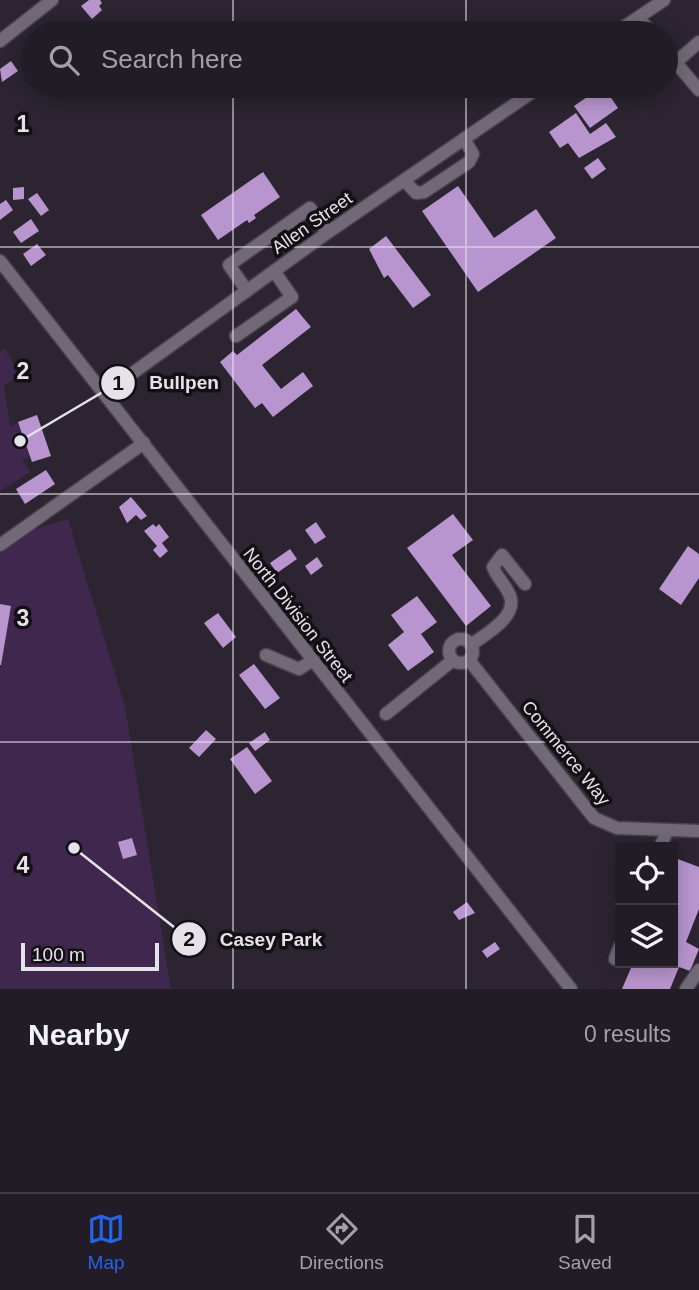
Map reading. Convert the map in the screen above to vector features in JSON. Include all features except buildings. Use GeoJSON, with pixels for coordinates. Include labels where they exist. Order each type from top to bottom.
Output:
{"type":"FeatureCollection","features":[{"type":"Feature","properties":{"kind":"street"},"geometry":{"type":"LineString","coordinates":[[25,21],[52,0]]}},
{"type":"Feature","properties":{"kind":"street"},"geometry":{"type":"LineString","coordinates":[[634,21],[664,0]]}},
{"type":"Feature","properties":{"kind":"street"},"geometry":{"type":"LineString","coordinates":[[0,41],[21,24]]}},
{"type":"Feature","properties":{"kind":"street"},"geometry":{"type":"LineString","coordinates":[[678,60],[699,42]]}},
{"type":"Feature","properties":{"kind":"street"},"geometry":{"type":"LineString","coordinates":[[678,64],[699,90]]}},
{"type":"Feature","properties":{"kind":"street","name":"Allen Street"},"geometry":{"type":"LineString","coordinates":[[105,393],[327,233],[524,98]]}},
{"type":"Feature","properties":{"kind":"street"},"geometry":{"type":"LineString","coordinates":[[404,180],[416,193],[424,192],[469,162],[473,154],[464,139]]}},
{"type":"Feature","properties":{"kind":"street"},"geometry":{"type":"LineString","coordinates":[[247,291],[229,265],[310,208],[327,233]]}},
{"type":"Feature","properties":{"kind":"street","name":"North Division Street"},"geometry":{"type":"LineString","coordinates":[[0,261],[570,989]]}},
{"type":"Feature","properties":{"kind":"street"},"geometry":{"type":"LineString","coordinates":[[236,336],[292,297],[274,271]]}},
{"type":"Feature","properties":{"kind":"street"},"geometry":{"type":"LineString","coordinates":[[2,544],[144,443]]}},
{"type":"Feature","properties":{"kind":"street"},"geometry":{"type":"LineString","coordinates":[[471,645],[511,610],[512,599],[493,567],[497,558],[502,555],[525,584]]}},
{"type":"Feature","properties":{"kind":"street"},"geometry":{"type":"LineString","coordinates":[[453,660],[449,649],[453,642],[461,639],[471,645]]}},
{"type":"Feature","properties":{"kind":"street"},"geometry":{"type":"LineString","coordinates":[[453,660],[462,663],[469,660],[471,645]]}},
{"type":"Feature","properties":{"kind":"street"},"geometry":{"type":"LineString","coordinates":[[266,655],[299,669],[313,660]]}},
{"type":"Feature","properties":{"kind":"street"},"geometry":{"type":"LineString","coordinates":[[386,714],[453,660]]}},
{"type":"Feature","properties":{"kind":"street","name":"Commerce Way"},"geometry":{"type":"LineString","coordinates":[[469,660],[594,818],[617,828],[699,831]]}},
{"type":"Feature","properties":{"kind":"street"},"geometry":{"type":"LineString","coordinates":[[662,842],[668,830]]}},
{"type":"Feature","properties":{"kind":"street"},"geometry":{"type":"LineString","coordinates":[[686,989],[699,970]]}},
{"type":"Feature","properties":{"kind":"shaded area"},"geometry":{"type":"Polygon","coordinates":[[[5,349],[18,372],[12,375],[14,379],[4,385],[10,426],[19,423],[30,457],[22,460],[30,472],[0,491],[0,352],[5,349]]]}},
{"type":"Feature","properties":{"kind":"shaded area"},"geometry":{"type":"Polygon","coordinates":[[[68,519],[125,707],[171,989],[0,989],[0,540],[68,519]]]}},
{"type":"Feature","properties":{"kind":"place","name":"Bullpen"},"geometry":{"type":"Point","coordinates":[20,441]}},
{"type":"Feature","properties":{"kind":"place","name":"Casey Park"},"geometry":{"type":"Point","coordinates":[74,848]}}]}
